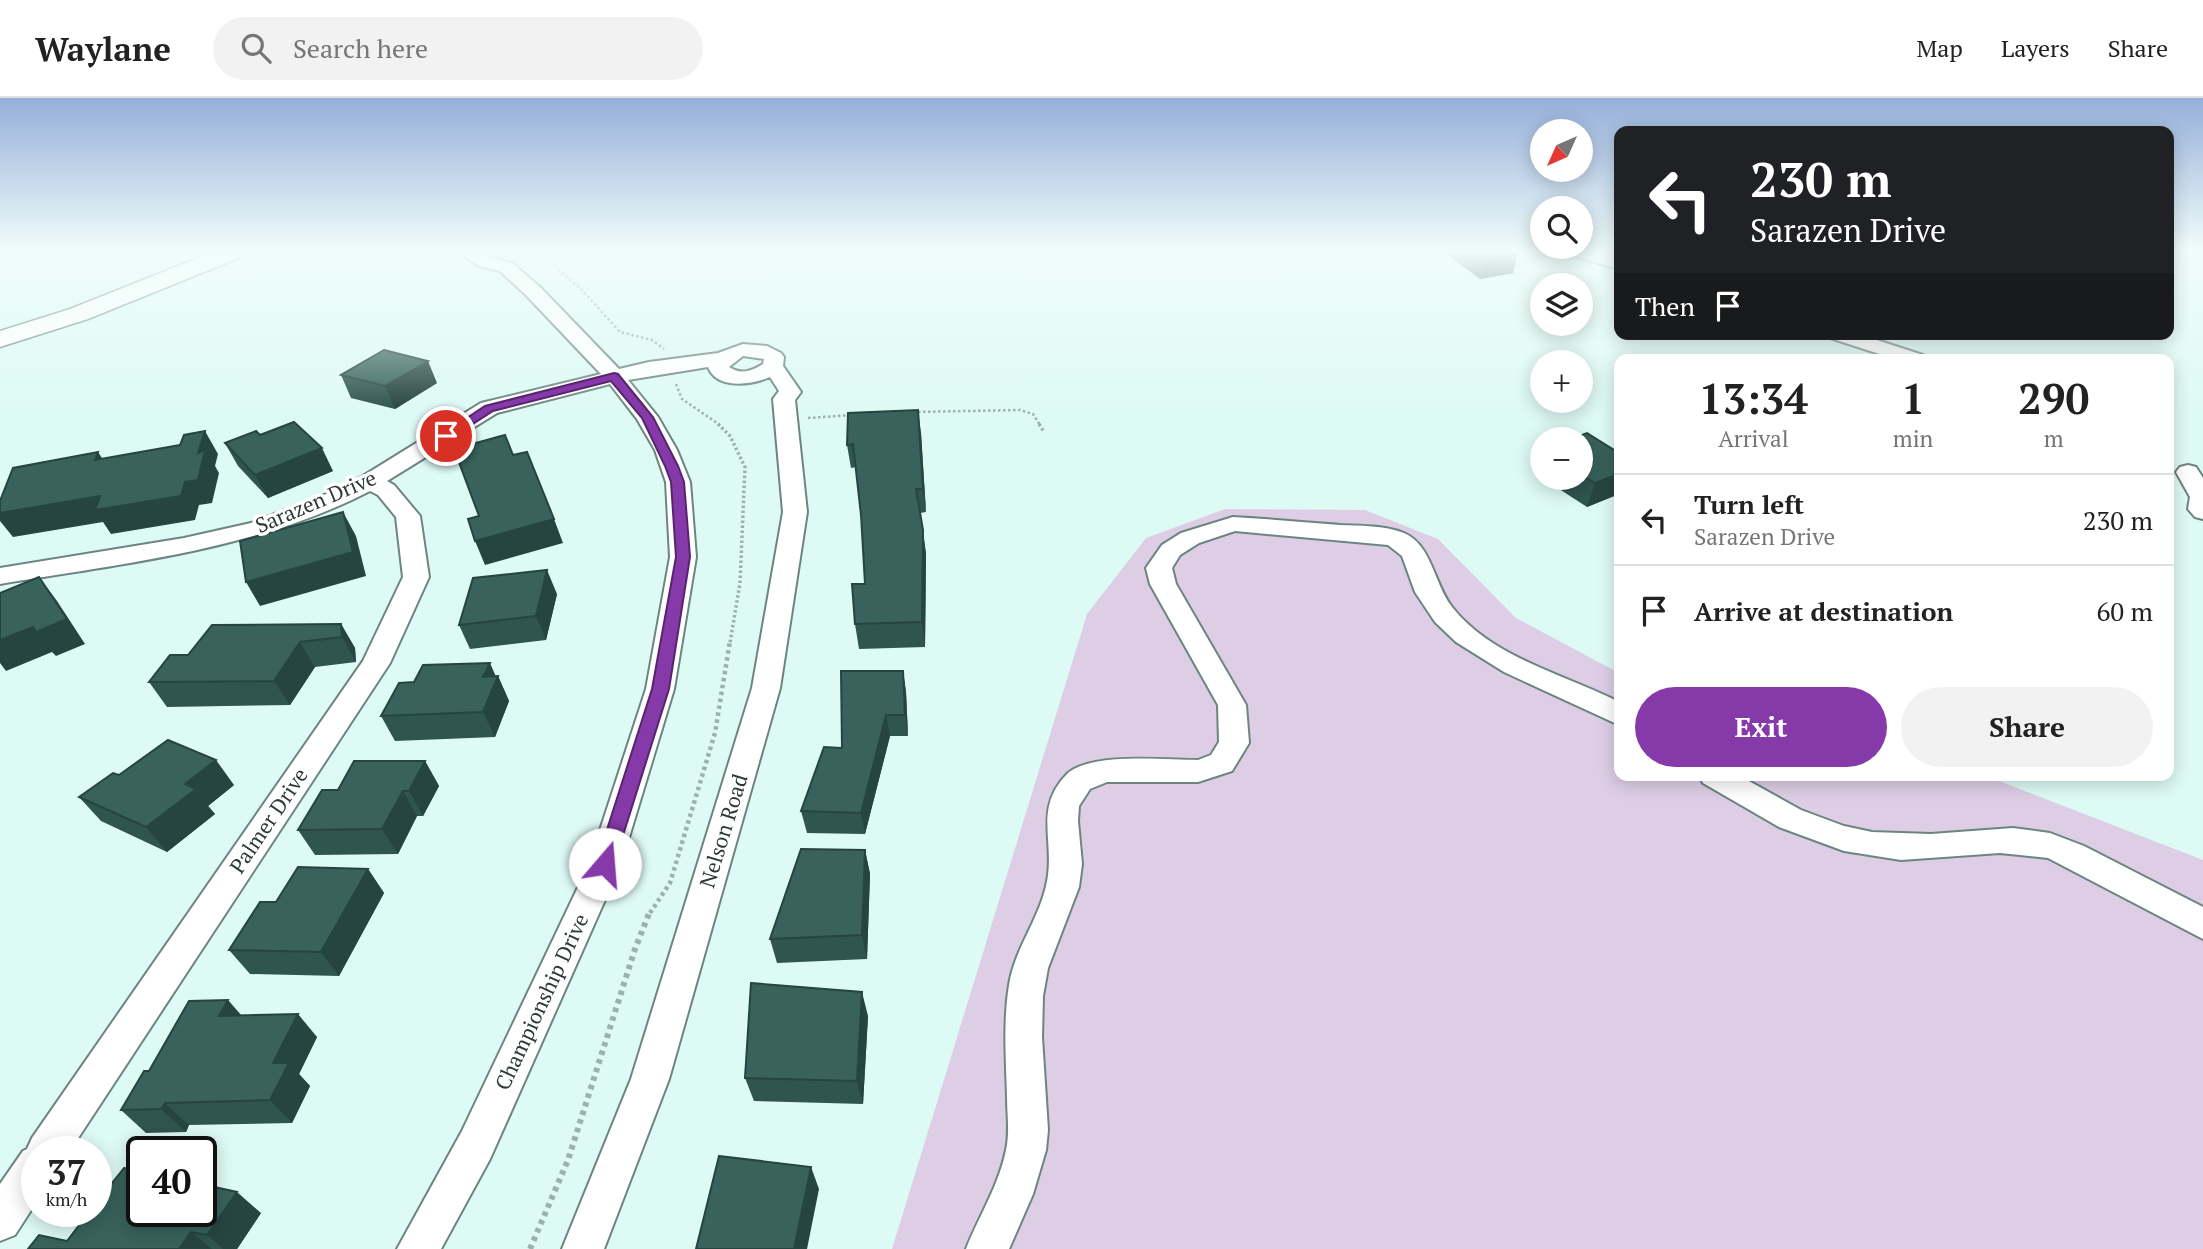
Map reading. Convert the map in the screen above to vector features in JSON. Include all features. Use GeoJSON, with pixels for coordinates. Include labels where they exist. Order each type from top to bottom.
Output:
{"type":"FeatureCollection","features":[{"type":"Feature","properties":{"kind":"main road"},"geometry":{"type":"LineString","coordinates":[[0,339],[105,304]]}},
{"type":"Feature","properties":{"kind":"street","name":"Championship Drive"},"geometry":{"type":"LineString","coordinates":[[418,1249],[476,1145],[605,864],[660,689],[683,557],[678,482],[666,450],[647,417],[614,376],[545,304]]}},
{"type":"Feature","properties":{"kind":"street"},"geometry":{"type":"LineString","coordinates":[[1857,340],[1900,354]]}},
{"type":"Feature","properties":{"kind":"street"},"geometry":{"type":"LineString","coordinates":[[614,376],[670,364],[722,359],[736,352],[763,351],[774,357],[773,366],[764,373],[749,377],[732,377],[720,372],[718,368],[722,359]]}},
{"type":"Feature","properties":{"kind":"street","name":"Nelson Road"},"geometry":{"type":"LineString","coordinates":[[583,1249],[650,1079],[766,688],[795,512],[785,409],[790,392],[773,366]]}},
{"type":"Feature","properties":{"kind":"street","name":"Sarazen Drive"},"geometry":{"type":"LineString","coordinates":[[0,576],[184,546],[259,528],[342,496],[371,481],[489,408],[614,376]]}},
{"type":"Feature","properties":{"kind":"street"},"geometry":{"type":"LineString","coordinates":[[749,377],[773,395],[785,409]]}},
{"type":"Feature","properties":{"kind":"street"},"geometry":{"type":"LineString","coordinates":[[2186,471],[2202,497],[2200,509],[2203,512]]}},
{"type":"Feature","properties":{"kind":"street","name":"Palmer Drive"},"geometry":{"type":"LineString","coordinates":[[57,1136],[376,663],[416,577],[408,516],[386,490],[371,481]]}},
{"type":"Feature","properties":{"kind":"street"},"geometry":{"type":"LineString","coordinates":[[988,1249],[1019,1178],[1028,1134],[1023,1009],[1032,962],[1065,874],[1062,811],[1065,801],[1075,785],[1096,773],[1121,769],[1200,772],[1219,764],[1236,746],[1237,727],[1232,705],[1163,584],[1160,568],[1171,550],[1200,533],[1233,524],[1353,531],[1396,539],[1413,552],[1429,594],[1462,632],[1494,655],[1528,674],[1587,697],[1614,712]]}},
{"type":"Feature","properties":{"kind":"street"},"geometry":{"type":"LineString","coordinates":[[1724,781],[1776,813],[1851,841],[1900,848],[1993,839],[2046,844],[2161,899],[2203,925]]}},
{"type":"Feature","properties":{"kind":"street"},"geometry":{"type":"LineString","coordinates":[[0,1220],[21,1189]]}},
{"type":"Feature","properties":{"kind":"path"},"geometry":{"type":"LineString","coordinates":[[594,304],[620,332],[652,340],[664,349],[667,356]]}},
{"type":"Feature","properties":{"kind":"path"},"geometry":{"type":"LineString","coordinates":[[530,1249],[568,1160],[635,949],[653,905],[670,883],[715,733],[740,583],[745,467],[730,436],[721,426],[682,398],[674,372]]}},
{"type":"Feature","properties":{"kind":"path"},"geometry":{"type":"LineString","coordinates":[[910,412],[996,408],[1020,410],[1032,414],[1044,432]]}},
{"type":"Feature","properties":{"kind":"path"},"geometry":{"type":"LineString","coordinates":[[785,409],[855,415]]}},
{"type":"Feature","properties":{"kind":"shaded area"},"geometry":{"type":"Polygon","coordinates":[[[1225,509],[1365,510],[1438,539],[1516,618],[1614,670],[1614,781],[1999,781],[2203,860],[2203,1249],[892,1249],[1087,614],[1146,538],[1225,509]]]}},
{"type":"Feature","properties":{"kind":"building"},"geometry":{"type":"Polygon","coordinates":[[[384,350],[428,361],[385,386],[341,375],[384,350]]]}},
{"type":"Feature","properties":{"kind":"building"},"geometry":{"type":"Polygon","coordinates":[[[918,410],[923,489],[916,489],[923,530],[922,622],[855,624],[852,584],[865,584],[853,444],[847,445],[848,413],[918,410]]]}},
{"type":"Feature","properties":{"kind":"building"},"geometry":{"type":"Polygon","coordinates":[[[294,422],[322,448],[255,475],[225,443],[256,431],[260,435],[294,422]]]}},
{"type":"Feature","properties":{"kind":"building"},"geometry":{"type":"Polygon","coordinates":[[[205,431],[198,453],[205,450],[198,480],[185,482],[181,496],[95,510],[100,496],[0,513],[0,501],[13,468],[98,452],[95,460],[180,445],[184,435],[205,431]]]}},
{"type":"Feature","properties":{"kind":"building"},"geometry":{"type":"Polygon","coordinates":[[[505,435],[513,455],[527,452],[554,519],[475,541],[468,519],[479,516],[454,449],[505,435]]]}},
{"type":"Feature","properties":{"kind":"building"},"geometry":{"type":"Polygon","coordinates":[[[1593,437],[1614,450],[1614,476],[1595,483],[1593,437]]]}},
{"type":"Feature","properties":{"kind":"building"},"geometry":{"type":"Polygon","coordinates":[[[343,512],[353,552],[246,582],[240,541],[343,512]]]}},
{"type":"Feature","properties":{"kind":"building"},"geometry":{"type":"Polygon","coordinates":[[[547,570],[536,616],[459,625],[473,578],[547,570]]]}},
{"type":"Feature","properties":{"kind":"building"},"geometry":{"type":"Polygon","coordinates":[[[39,577],[67,619],[36,632],[33,627],[0,640],[0,593],[39,577]]]}},
{"type":"Feature","properties":{"kind":"building"},"geometry":{"type":"Polygon","coordinates":[[[341,624],[342,637],[300,642],[274,681],[149,682],[170,655],[188,655],[212,625],[341,624]]]}},
{"type":"Feature","properties":{"kind":"building"},"geometry":{"type":"Polygon","coordinates":[[[490,663],[483,677],[498,676],[483,712],[381,716],[399,683],[414,682],[423,665],[490,663]]]}},
{"type":"Feature","properties":{"kind":"building"},"geometry":{"type":"Polygon","coordinates":[[[841,671],[903,671],[905,715],[886,715],[861,813],[801,811],[824,747],[842,748],[841,671]]]}},
{"type":"Feature","properties":{"kind":"building"},"geometry":{"type":"Polygon","coordinates":[[[168,740],[216,760],[185,784],[196,789],[146,827],[79,797],[113,773],[119,775],[168,740]]]}},
{"type":"Feature","properties":{"kind":"building"},"geometry":{"type":"Polygon","coordinates":[[[354,761],[425,761],[409,791],[403,791],[382,829],[298,830],[322,790],[338,790],[354,761]]]}},
{"type":"Feature","properties":{"kind":"building"},"geometry":{"type":"Polygon","coordinates":[[[801,849],[865,850],[862,935],[770,939],[801,849]]]}},
{"type":"Feature","properties":{"kind":"building"},"geometry":{"type":"Polygon","coordinates":[[[298,867],[368,869],[321,952],[229,950],[260,902],[276,902],[298,867]]]}},
{"type":"Feature","properties":{"kind":"building"},"geometry":{"type":"Polygon","coordinates":[[[751,983],[862,992],[857,1081],[745,1078],[751,983]]]}},
{"type":"Feature","properties":{"kind":"building"},"geometry":{"type":"Polygon","coordinates":[[[228,1000],[219,1016],[298,1014],[273,1063],[289,1063],[270,1100],[165,1103],[161,1109],[121,1110],[144,1071],[149,1071],[189,1001],[228,1000]]]}},
{"type":"Feature","properties":{"kind":"building"},"geometry":{"type":"Polygon","coordinates":[[[719,1156],[811,1167],[794,1249],[696,1249],[719,1156]]]}},
{"type":"Feature","properties":{"kind":"building"},"geometry":{"type":"Polygon","coordinates":[[[126,1168],[126,1227],[213,1227],[207,1235],[191,1232],[179,1249],[28,1249],[39,1235],[67,1241],[78,1227],[112,1227],[112,1183],[126,1168]]]}},
{"type":"Feature","properties":{"kind":"building"},"geometry":{"type":"Polygon","coordinates":[[[217,1188],[237,1192],[217,1221],[217,1188]]]}},
{"type":"Feature","properties":{"kind":"route"},"geometry":{"type":"LineString","coordinates":[[446,436],[489,408],[614,376],[647,417],[666,450],[678,482],[683,557],[660,689],[605,864]]}}]}
